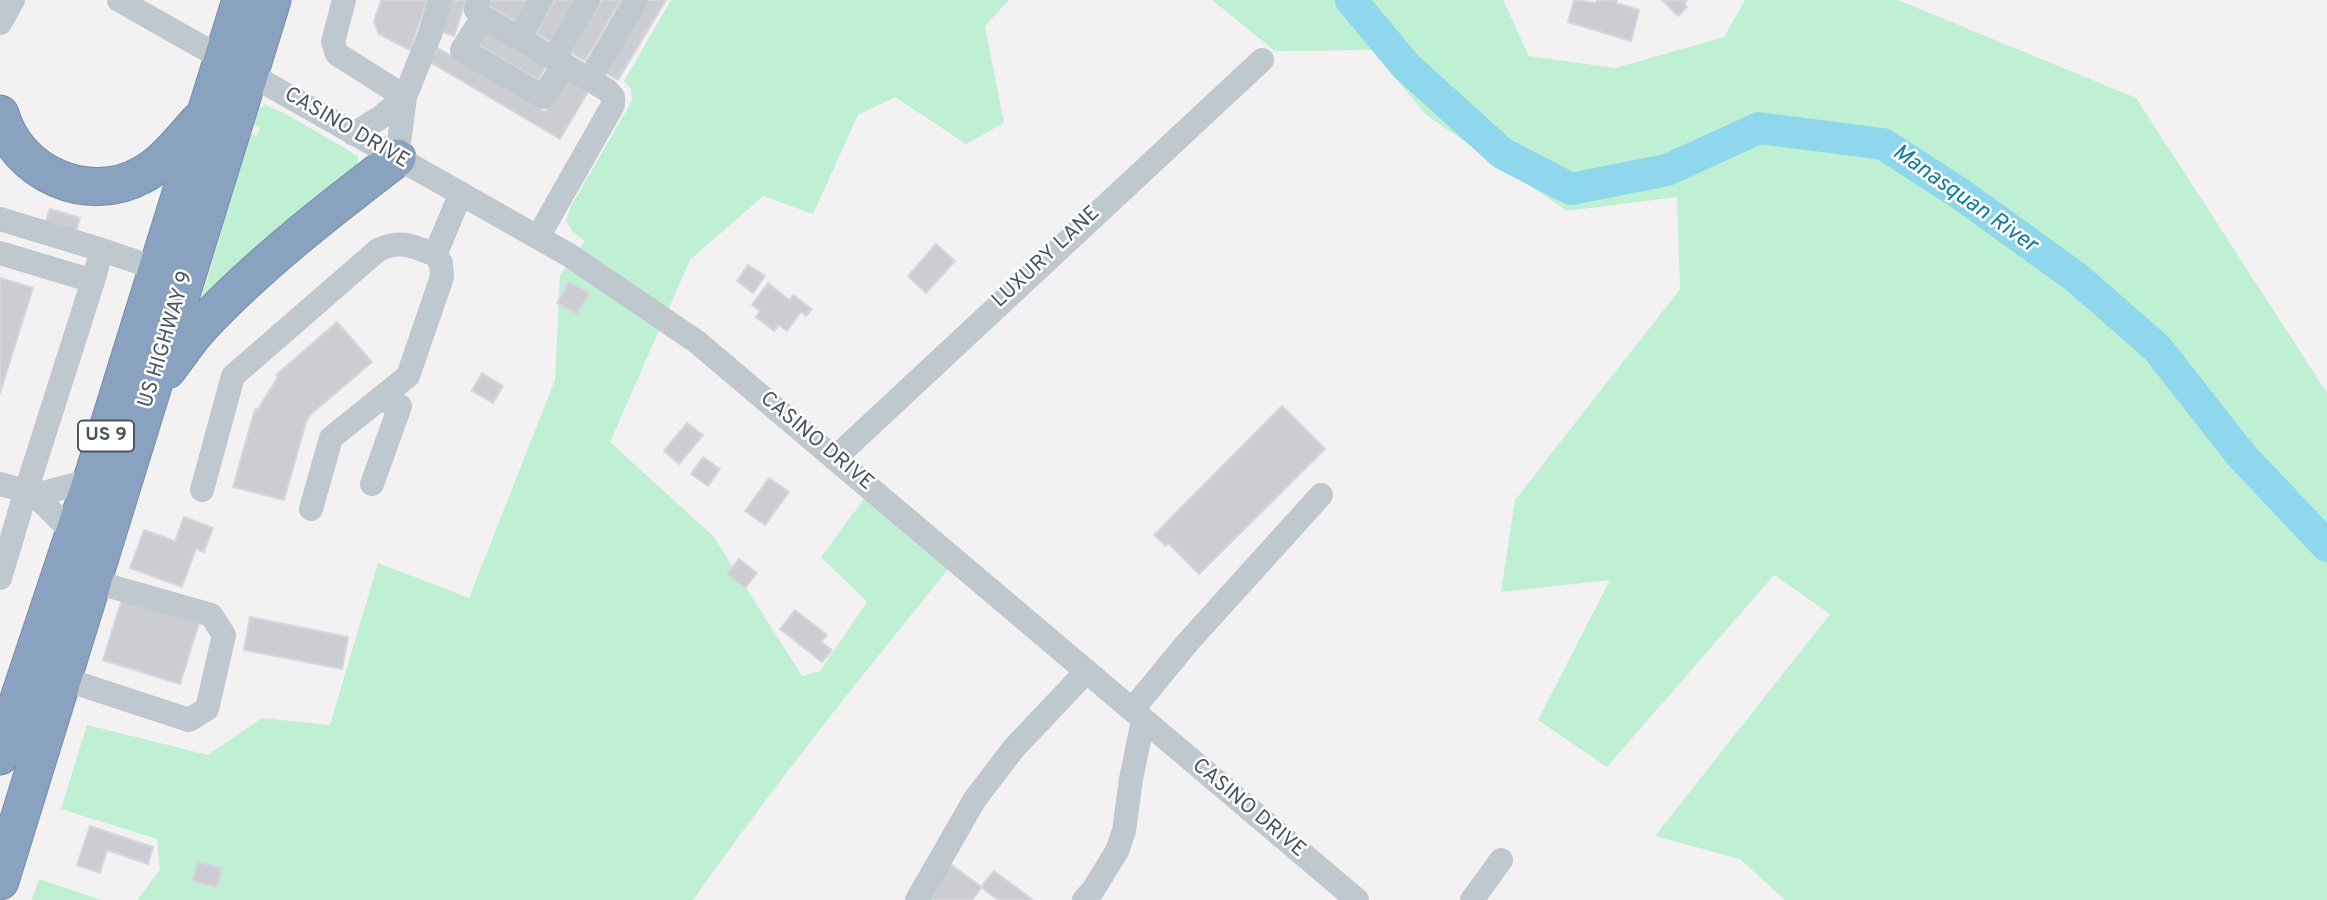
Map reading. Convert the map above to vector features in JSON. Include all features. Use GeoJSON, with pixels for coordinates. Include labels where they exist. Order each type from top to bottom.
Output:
{"type":"FeatureCollection","features":[{"type":"Feature","properties":{"kind":"highway","name":"US HIGHWAY 9"},"geometry":{"type":"LineString","coordinates":[[0,881],[152,390],[236,66],[241,0]]}},
{"type":"Feature","properties":{"kind":"highway","name":"US HIGHWAY 9"},"geometry":{"type":"LineString","coordinates":[[0,756],[92,480],[206,114],[272,0]]}},
{"type":"Feature","properties":{"kind":"highway"},"geometry":{"type":"LineString","coordinates":[[0,114],[7,132],[36,166],[55,178],[94,188],[115,186],[145,174],[206,114]]}},
{"type":"Feature","properties":{"kind":"highway"},"geometry":{"type":"LineString","coordinates":[[152,390],[198,329],[243,285],[348,195],[397,158]]}},
{"type":"Feature","properties":{"kind":"street"},"geometry":{"type":"LineString","coordinates":[[0,23],[13,0]]}},
{"type":"Feature","properties":{"kind":"street","name":"CASINO DRIVE"},"geometry":{"type":"LineString","coordinates":[[119,0],[538,237],[591,269],[697,342],[1357,900]]}},
{"type":"Feature","properties":{"kind":"street"},"geometry":{"type":"LineString","coordinates":[[344,0],[333,42],[337,54],[405,97]]}},
{"type":"Feature","properties":{"kind":"street"},"geometry":{"type":"LineString","coordinates":[[397,158],[405,97],[430,34],[440,0]]}},
{"type":"Feature","properties":{"kind":"street"},"geometry":{"type":"LineString","coordinates":[[519,38],[541,0]]}},
{"type":"Feature","properties":{"kind":"street"},"geometry":{"type":"LineString","coordinates":[[538,237],[613,105],[613,97],[590,79],[559,61],[519,38],[480,8],[462,50],[543,97],[559,61],[589,0]]}},
{"type":"Feature","properties":{"kind":"street"},"geometry":{"type":"LineString","coordinates":[[590,79],[636,0]]}},
{"type":"Feature","properties":{"kind":"street","name":"LUXURY LANE"},"geometry":{"type":"LineString","coordinates":[[835,458],[1262,60]]}},
{"type":"Feature","properties":{"kind":"street"},"geometry":{"type":"LineString","coordinates":[[354,134],[405,97]]}},
{"type":"Feature","properties":{"kind":"street"},"geometry":{"type":"LineString","coordinates":[[435,255],[461,193]]}},
{"type":"Feature","properties":{"kind":"street"},"geometry":{"type":"LineString","coordinates":[[0,219],[159,269]]}},
{"type":"Feature","properties":{"kind":"street"},"geometry":{"type":"LineString","coordinates":[[202,490],[233,376],[378,250],[391,243],[407,243],[435,255],[441,263],[442,277],[408,376],[331,438],[311,509]]}},
{"type":"Feature","properties":{"kind":"street"},"geometry":{"type":"LineString","coordinates":[[0,578],[31,493],[102,250]]}},
{"type":"Feature","properties":{"kind":"street"},"geometry":{"type":"LineString","coordinates":[[0,253],[93,281]]}},
{"type":"Feature","properties":{"kind":"street"},"geometry":{"type":"LineString","coordinates":[[372,484],[400,406],[380,399]]}},
{"type":"Feature","properties":{"kind":"street"},"geometry":{"type":"LineString","coordinates":[[31,493],[92,480]]}},
{"type":"Feature","properties":{"kind":"street"},"geometry":{"type":"LineString","coordinates":[[0,484],[31,493],[74,534]]}},
{"type":"Feature","properties":{"kind":"street"},"geometry":{"type":"LineString","coordinates":[[1084,900],[1117,851],[1125,831],[1138,715],[1188,642],[1321,495]]}},
{"type":"Feature","properties":{"kind":"street"},"geometry":{"type":"LineString","coordinates":[[61,678],[189,720],[207,709],[224,635],[211,615],[92,580]]}},
{"type":"Feature","properties":{"kind":"street"},"geometry":{"type":"LineString","coordinates":[[917,900],[975,799],[1014,748],[1087,671]]}},
{"type":"Feature","properties":{"kind":"street"},"geometry":{"type":"LineString","coordinates":[[1472,900],[1501,860]]}},
{"type":"Feature","properties":{"kind":"green space"},"geometry":{"type":"Polygon","coordinates":[[[671,0],[1009,0],[985,26],[1004,123],[966,144],[895,97],[858,115],[813,214],[763,196],[690,260],[610,442],[714,537],[802,676],[820,671],[867,602],[821,557],[866,496],[951,566],[819,731],[693,900],[137,900],[160,870],[157,839],[61,809],[87,725],[208,755],[262,718],[330,725],[378,563],[469,598],[555,380],[560,275],[585,241],[573,232],[566,221],[571,206],[632,101],[631,89],[624,81],[671,0]]]}},
{"type":"Feature","properties":{"kind":"green space"},"geometry":{"type":"Polygon","coordinates":[[[1212,0],[1503,0],[1529,56],[1615,68],[1724,37],[1745,0],[1898,0],[2136,98],[2327,393],[2327,900],[1785,900],[1740,859],[1655,836],[1830,614],[1774,575],[1607,767],[1538,720],[1610,580],[1501,592],[1515,500],[1680,289],[1677,197],[1567,211],[1426,115],[1372,50],[1275,51],[1212,0]]]}},
{"type":"Feature","properties":{"kind":"green space"},"geometry":{"type":"Polygon","coordinates":[[[264,104],[358,156],[358,167],[200,304],[250,134],[257,136],[260,127],[252,125],[259,107],[264,107],[264,104]]]}},
{"type":"Feature","properties":{"kind":"green space"},"geometry":{"type":"Polygon","coordinates":[[[39,879],[102,900],[32,900],[39,879]]]}},
{"type":"Feature","properties":{"kind":"building"},"geometry":{"type":"Polygon","coordinates":[[[381,0],[427,0],[410,50],[379,34],[374,22],[381,0]]]}},
{"type":"Feature","properties":{"kind":"building"},"geometry":{"type":"Polygon","coordinates":[[[449,0],[466,0],[454,36],[439,31],[449,0]]]}},
{"type":"Feature","properties":{"kind":"building"},"geometry":{"type":"Polygon","coordinates":[[[490,0],[529,0],[516,22],[488,5],[490,0]]]}},
{"type":"Feature","properties":{"kind":"building"},"geometry":{"type":"Polygon","coordinates":[[[555,0],[575,0],[550,41],[536,33],[555,0]]]}},
{"type":"Feature","properties":{"kind":"building"},"geometry":{"type":"Polygon","coordinates":[[[602,0],[621,0],[585,61],[570,52],[602,0]]]}},
{"type":"Feature","properties":{"kind":"building"},"geometry":{"type":"Polygon","coordinates":[[[648,0],[666,0],[618,80],[604,72],[648,0]]]}},
{"type":"Feature","properties":{"kind":"building"},"geometry":{"type":"Polygon","coordinates":[[[1574,0],[1596,3],[1597,0],[1617,0],[1616,3],[1639,10],[1631,41],[1568,22],[1574,0]]]}},
{"type":"Feature","properties":{"kind":"building"},"geometry":{"type":"Polygon","coordinates":[[[1662,0],[1687,0],[1684,4],[1687,7],[1678,16],[1662,0]]]}},
{"type":"Feature","properties":{"kind":"building"},"geometry":{"type":"Polygon","coordinates":[[[485,30],[546,66],[538,80],[477,44],[485,30]]]}},
{"type":"Feature","properties":{"kind":"building"},"geometry":{"type":"Polygon","coordinates":[[[438,48],[545,112],[566,76],[589,90],[560,139],[430,62],[438,48]]]}},
{"type":"Feature","properties":{"kind":"building"},"geometry":{"type":"Polygon","coordinates":[[[50,209],[80,218],[75,233],[45,224],[50,209]]]}},
{"type":"Feature","properties":{"kind":"building"},"geometry":{"type":"Polygon","coordinates":[[[936,244],[955,261],[926,293],[908,276],[936,244]]]}},
{"type":"Feature","properties":{"kind":"building"},"geometry":{"type":"Polygon","coordinates":[[[748,265],[765,276],[753,293],[737,281],[748,265]]]}},
{"type":"Feature","properties":{"kind":"building"},"geometry":{"type":"Polygon","coordinates":[[[0,278],[33,288],[0,393],[0,278]]]}},
{"type":"Feature","properties":{"kind":"building"},"geometry":{"type":"Polygon","coordinates":[[[569,282],[590,293],[577,314],[557,303],[569,282]]]}},
{"type":"Feature","properties":{"kind":"building"},"geometry":{"type":"Polygon","coordinates":[[[768,283],[789,300],[793,295],[812,309],[806,316],[801,312],[787,331],[779,325],[774,331],[756,317],[760,311],[752,305],[768,283]]]}},
{"type":"Feature","properties":{"kind":"building"},"geometry":{"type":"Polygon","coordinates":[[[337,322],[372,362],[310,415],[284,500],[233,487],[255,409],[258,409],[278,377],[276,375],[337,322]]]}},
{"type":"Feature","properties":{"kind":"building"},"geometry":{"type":"Polygon","coordinates":[[[482,373],[503,386],[493,403],[472,391],[482,373]]]}},
{"type":"Feature","properties":{"kind":"building"},"geometry":{"type":"Polygon","coordinates":[[[1282,406],[1325,449],[1199,574],[1168,543],[1166,546],[1154,535],[1282,406]]]}},
{"type":"Feature","properties":{"kind":"building"},"geometry":{"type":"Polygon","coordinates":[[[687,423],[703,435],[679,464],[664,451],[687,423]]]}},
{"type":"Feature","properties":{"kind":"building"},"geometry":{"type":"Polygon","coordinates":[[[703,457],[720,469],[708,486],[691,474],[703,457]]]}},
{"type":"Feature","properties":{"kind":"building"},"geometry":{"type":"Polygon","coordinates":[[[769,478],[789,492],[765,525],[745,511],[769,478]]]}},
{"type":"Feature","properties":{"kind":"building"},"geometry":{"type":"Polygon","coordinates":[[[184,517],[213,528],[204,552],[196,549],[182,587],[130,568],[144,530],[175,541],[184,517]]]}},
{"type":"Feature","properties":{"kind":"building"},"geometry":{"type":"Polygon","coordinates":[[[739,559],[757,573],[745,588],[727,574],[739,559]]]}},
{"type":"Feature","properties":{"kind":"building"},"geometry":{"type":"Polygon","coordinates":[[[122,599],[199,623],[180,684],[103,660],[122,599]]]}},
{"type":"Feature","properties":{"kind":"building"},"geometry":{"type":"Polygon","coordinates":[[[795,610],[827,635],[821,642],[832,650],[822,662],[780,629],[795,610]]]}},
{"type":"Feature","properties":{"kind":"building"},"geometry":{"type":"Polygon","coordinates":[[[250,617],[348,637],[342,669],[244,650],[250,617]]]}},
{"type":"Feature","properties":{"kind":"building"},"geometry":{"type":"Polygon","coordinates":[[[90,826],[153,847],[148,864],[107,850],[100,873],[77,865],[90,826]]]}},
{"type":"Feature","properties":{"kind":"building"},"geometry":{"type":"Polygon","coordinates":[[[197,862],[222,868],[217,887],[192,881],[197,862]]]}},
{"type":"Feature","properties":{"kind":"building"},"geometry":{"type":"Polygon","coordinates":[[[950,864],[982,887],[972,900],[925,900],[950,864]]]}},
{"type":"Feature","properties":{"kind":"building"},"geometry":{"type":"Polygon","coordinates":[[[994,871],[1033,900],[998,900],[981,887],[994,871]]]}},
{"type":"Feature","properties":{"kind":"waterway","name":"Manasquan River"},"geometry":{"type":"LineString","coordinates":[[1351,0],[1406,66],[1502,153],[1571,189],[1667,170],[1759,128],[1883,144],[1959,193],[2077,278],[2157,348],[2241,455],[2327,546]]}}]}
